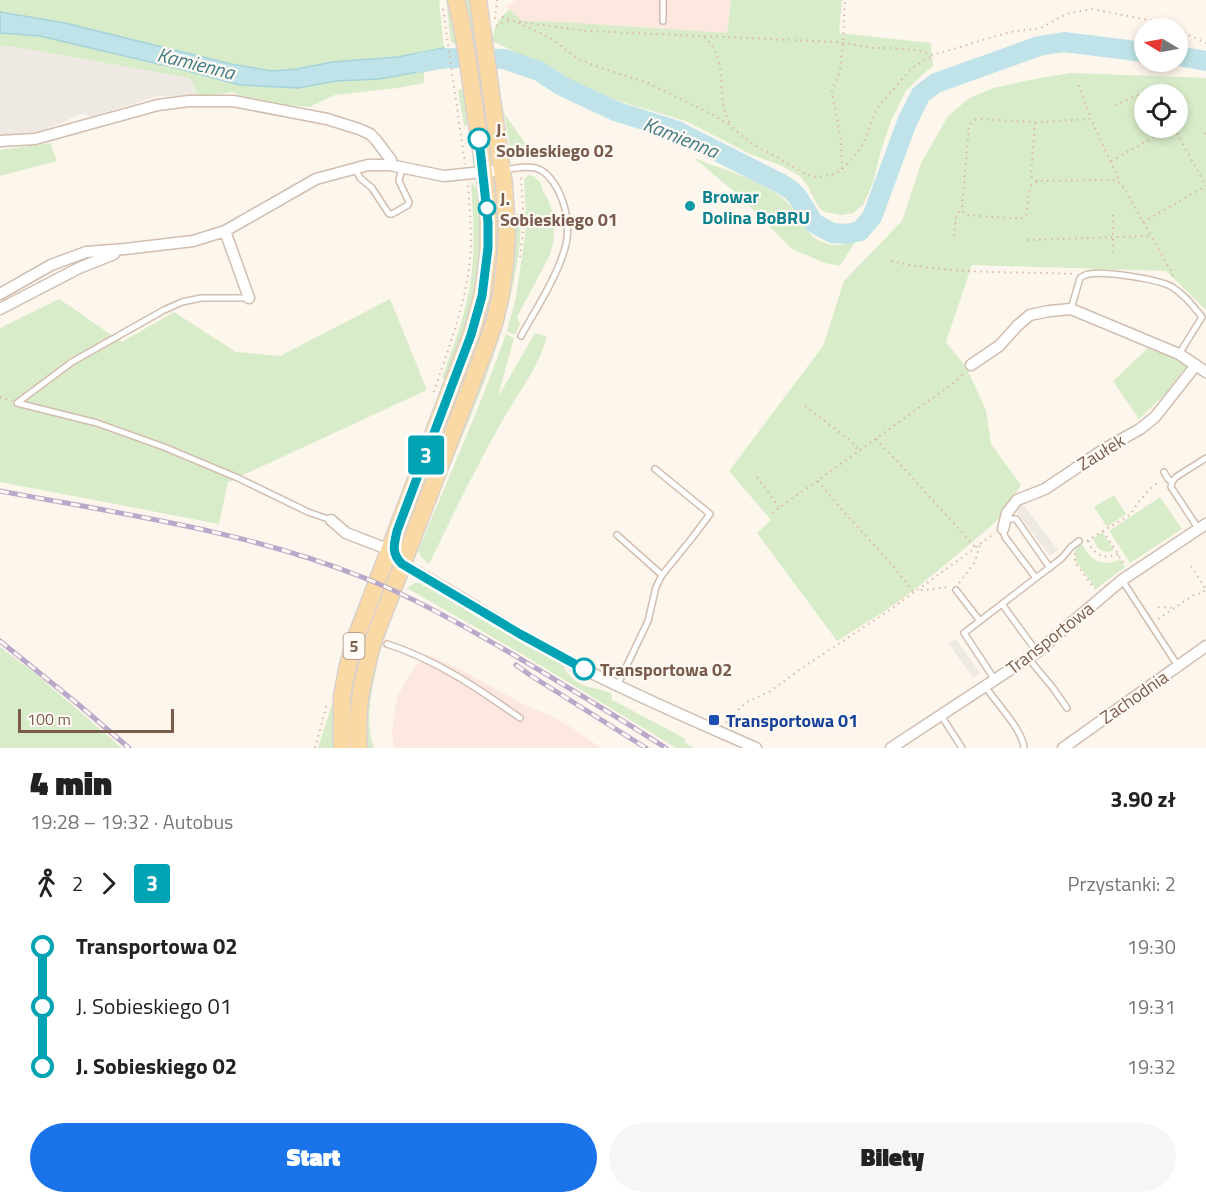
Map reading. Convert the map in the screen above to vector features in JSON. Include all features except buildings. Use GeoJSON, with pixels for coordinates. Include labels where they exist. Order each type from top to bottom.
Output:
{"type":"FeatureCollection","features":[{"type":"Feature","properties":{"kind":"main road","name":"5"},"geometry":{"type":"LineString","coordinates":[[342,748],[342,696],[348,665],[455,380],[480,306],[484,284],[488,248],[487,203],[466,44],[456,0]]}},
{"type":"Feature","properties":{"kind":"main road","name":"5"},"geometry":{"type":"LineString","coordinates":[[359,748],[358,707],[374,639],[477,371],[498,308],[503,280],[507,233],[501,170],[478,0]]}},
{"type":"Feature","properties":{"kind":"street"},"geometry":{"type":"LineString","coordinates":[[0,141],[35,139],[158,105],[189,101],[233,101],[327,119],[359,129],[376,140],[391,160],[390,165]]}},
{"type":"Feature","properties":{"kind":"street"},"geometry":{"type":"LineString","coordinates":[[0,294],[51,265],[86,252],[193,241],[225,231],[316,179],[355,168],[374,164],[390,165],[444,176],[501,170]]}},
{"type":"Feature","properties":{"kind":"street"},"geometry":{"type":"LineString","coordinates":[[225,231],[249,298]]}},
{"type":"Feature","properties":{"kind":"street"},"geometry":{"type":"LineString","coordinates":[[0,309],[79,268],[125,249]]}},
{"type":"Feature","properties":{"kind":"street","name":"Zaułek"},"geometry":{"type":"LineString","coordinates":[[972,364],[999,346],[1030,315],[1071,309],[1179,354],[1201,368],[1147,424],[1045,489],[1017,500],[1007,513],[1004,524]]}},
{"type":"Feature","properties":{"kind":"street"},"geometry":{"type":"LineString","coordinates":[[331,520],[346,533],[390,550]]}},
{"type":"Feature","properties":{"kind":"street","name":"Transportowa"},"geometry":{"type":"LineString","coordinates":[[891,748],[1032,655],[1122,580],[1202,526]]}},
{"type":"Feature","properties":{"kind":"street"},"geometry":{"type":"LineString","coordinates":[[397,531],[394,552],[402,564],[529,639],[617,686],[756,748]]}},
{"type":"Feature","properties":{"kind":"street"},"geometry":{"type":"LineString","coordinates":[[375,588],[387,570],[402,564]]}},
{"type":"Feature","properties":{"kind":"street","name":"Zachodnia"},"geometry":{"type":"LineString","coordinates":[[1063,748],[1206,646]]}},
{"type":"Feature","properties":{"kind":"lane"},"geometry":{"type":"LineString","coordinates":[[663,0],[663,21]]}},
{"type":"Feature","properties":{"kind":"lane"},"geometry":{"type":"LineString","coordinates":[[501,170],[528,166],[541,169],[552,180],[560,194],[568,224],[566,245],[557,268],[521,336]]}},
{"type":"Feature","properties":{"kind":"lane"},"geometry":{"type":"LineString","coordinates":[[355,168],[360,178],[372,188],[389,214],[408,206],[409,202],[399,181],[402,168]]}},
{"type":"Feature","properties":{"kind":"lane"},"geometry":{"type":"LineString","coordinates":[[1071,309],[1080,278],[1088,274],[1141,278],[1170,285],[1181,293],[1202,317],[1179,354]]}},
{"type":"Feature","properties":{"kind":"lane"},"geometry":{"type":"LineString","coordinates":[[17,403],[72,362],[164,310],[182,302],[201,298],[249,298]]}},
{"type":"Feature","properties":{"kind":"lane"},"geometry":{"type":"LineString","coordinates":[[17,403],[97,423],[164,447],[238,478],[308,512],[331,520]]}},
{"type":"Feature","properties":{"kind":"lane"},"geometry":{"type":"LineString","coordinates":[[1202,526],[1171,487],[1167,477],[1176,477],[1206,458]]}},
{"type":"Feature","properties":{"kind":"lane"},"geometry":{"type":"LineString","coordinates":[[617,686],[648,621],[656,587],[662,575],[710,514],[655,469]]}},
{"type":"Feature","properties":{"kind":"lane"},"geometry":{"type":"LineString","coordinates":[[1036,578],[1005,537],[1004,524],[1016,519],[1050,568]]}},
{"type":"Feature","properties":{"kind":"lane"},"geometry":{"type":"LineString","coordinates":[[617,536],[662,575]]}},
{"type":"Feature","properties":{"kind":"lane"},"geometry":{"type":"LineString","coordinates":[[957,636],[1050,568],[1077,543]]}},
{"type":"Feature","properties":{"kind":"lane"},"geometry":{"type":"LineString","coordinates":[[1122,580],[1178,666]]}},
{"type":"Feature","properties":{"kind":"lane"},"geometry":{"type":"LineString","coordinates":[[957,590],[980,621]]}},
{"type":"Feature","properties":{"kind":"lane"},"geometry":{"type":"LineString","coordinates":[[1002,604],[1067,708]]}},
{"type":"Feature","properties":{"kind":"lane"},"geometry":{"type":"LineString","coordinates":[[964,633],[1015,726],[1024,748]]}},
{"type":"Feature","properties":{"kind":"lane"},"geometry":{"type":"LineString","coordinates":[[387,644],[424,659],[462,679],[520,718]]}},
{"type":"Feature","properties":{"kind":"lane"},"geometry":{"type":"LineString","coordinates":[[944,720],[962,748]]}},
{"type":"Feature","properties":{"kind":"path"},"geometry":{"type":"LineString","coordinates":[[442,0],[465,165]]}},
{"type":"Feature","properties":{"kind":"path"},"geometry":{"type":"LineString","coordinates":[[495,20],[497,0]]}},
{"type":"Feature","properties":{"kind":"path"},"geometry":{"type":"LineString","coordinates":[[842,169],[841,141],[832,91],[840,71],[845,0]]}},
{"type":"Feature","properties":{"kind":"path"},"geometry":{"type":"LineString","coordinates":[[502,17],[549,37],[577,58],[648,83],[731,126],[756,146],[803,173],[816,177],[832,175],[853,158],[863,144],[882,102],[913,67],[933,55],[1010,32],[1041,28],[1066,14],[1092,9],[1138,18]]}},
{"type":"Feature","properties":{"kind":"path"},"geometry":{"type":"LineString","coordinates":[[496,26],[506,21],[514,21],[586,31],[843,41],[874,48],[915,50],[933,55]]}},
{"type":"Feature","properties":{"kind":"path"},"geometry":{"type":"LineString","coordinates":[[1188,35],[1206,43]]}},
{"type":"Feature","properties":{"kind":"path"},"geometry":{"type":"LineString","coordinates":[[702,36],[716,49],[725,113],[731,126]]}},
{"type":"Feature","properties":{"kind":"path"},"geometry":{"type":"LineString","coordinates":[[1079,85],[1091,119],[1120,183],[1173,274],[1170,285]]}},
{"type":"Feature","properties":{"kind":"path"},"geometry":{"type":"LineString","coordinates":[[1115,105],[1134,97]]}},
{"type":"Feature","properties":{"kind":"path"},"geometry":{"type":"LineString","coordinates":[[1035,123],[1026,216],[1020,219],[964,213],[962,208],[969,125],[972,122],[981,119],[1035,123],[1091,119]]}},
{"type":"Feature","properties":{"kind":"path"},"geometry":{"type":"LineString","coordinates":[[1111,161],[1154,138]]}},
{"type":"Feature","properties":{"kind":"path"},"geometry":{"type":"LineString","coordinates":[[1143,222],[1206,186],[1178,138]]}},
{"type":"Feature","properties":{"kind":"path"},"geometry":{"type":"LineString","coordinates":[[1031,176],[1036,181]]}},
{"type":"Feature","properties":{"kind":"path"},"geometry":{"type":"LineString","coordinates":[[1030,187],[1036,181],[1110,180],[1120,183]]}},
{"type":"Feature","properties":{"kind":"path"},"geometry":{"type":"LineString","coordinates":[[434,393],[466,288],[471,244],[468,181]]}},
{"type":"Feature","properties":{"kind":"path"},"geometry":{"type":"LineString","coordinates":[[954,236],[956,216],[962,208]]}},
{"type":"Feature","properties":{"kind":"path"},"geometry":{"type":"LineString","coordinates":[[1113,215],[1113,252]]}},
{"type":"Feature","properties":{"kind":"path"},"geometry":{"type":"LineString","coordinates":[[1027,240],[1151,236]]}},
{"type":"Feature","properties":{"kind":"path"},"geometry":{"type":"LineString","coordinates":[[891,261],[907,265],[978,271],[1079,274],[1080,278]]}},
{"type":"Feature","properties":{"kind":"path"},"geometry":{"type":"LineString","coordinates":[[772,513],[955,382],[972,364]]}},
{"type":"Feature","properties":{"kind":"path"},"geometry":{"type":"LineString","coordinates":[[0,397],[17,403]]}},
{"type":"Feature","properties":{"kind":"path"},"geometry":{"type":"LineString","coordinates":[[805,405],[852,442],[859,451]]}},
{"type":"Feature","properties":{"kind":"path"},"geometry":{"type":"LineString","coordinates":[[876,439],[975,547]]}},
{"type":"Feature","properties":{"kind":"path"},"geometry":{"type":"LineString","coordinates":[[757,477],[779,507]]}},
{"type":"Feature","properties":{"kind":"path"},"geometry":{"type":"LineString","coordinates":[[1096,592],[1075,562],[1077,543],[1083,544],[1131,514],[1156,483],[1167,477]]}},
{"type":"Feature","properties":{"kind":"path"},"geometry":{"type":"LineString","coordinates":[[817,480],[914,593]]}},
{"type":"Feature","properties":{"kind":"path"},"geometry":{"type":"LineString","coordinates":[[725,724],[747,702],[769,692],[914,593],[1004,524]]}},
{"type":"Feature","properties":{"kind":"path"},"geometry":{"type":"LineString","coordinates":[[1103,531],[1127,568]]}},
{"type":"Feature","properties":{"kind":"path"},"geometry":{"type":"LineString","coordinates":[[1088,541],[1098,555],[1110,557],[1118,554]]}},
{"type":"Feature","properties":{"kind":"path"},"geometry":{"type":"LineString","coordinates":[[919,589],[945,587],[953,591],[957,590],[975,562],[980,544]]}},
{"type":"Feature","properties":{"kind":"path"},"geometry":{"type":"LineString","coordinates":[[1153,623],[1195,594],[1203,592],[1206,587],[1191,566]]}},
{"type":"Feature","properties":{"kind":"path"},"geometry":{"type":"LineString","coordinates":[[1203,592],[1206,596]]}},
{"type":"Feature","properties":{"kind":"path"},"geometry":{"type":"LineString","coordinates":[[1158,608],[1175,608]]}},
{"type":"Feature","properties":{"kind":"path"},"geometry":{"type":"LineString","coordinates":[[315,748],[326,703]]}},
{"type":"Feature","properties":{"kind":"shaded area"},"geometry":{"type":"Polygon","coordinates":[[[517,0],[731,0],[727,33],[521,21],[505,7],[517,0]]]}},
{"type":"Feature","properties":{"kind":"shaded area"},"geometry":{"type":"Polygon","coordinates":[[[0,46],[189,78],[200,97],[158,96],[91,117],[82,114],[39,132],[0,135],[0,46]]]}},
{"type":"Feature","properties":{"kind":"shaded area"},"geometry":{"type":"Polygon","coordinates":[[[1023,504],[1058,550],[1050,556],[1015,510],[1023,504]]]}},
{"type":"Feature","properties":{"kind":"shaded area"},"geometry":{"type":"Polygon","coordinates":[[[956,639],[980,673],[973,678],[949,644],[956,639]]]}},
{"type":"Feature","properties":{"kind":"shaded area"},"geometry":{"type":"Polygon","coordinates":[[[427,654],[529,707],[552,716],[601,748],[394,748],[392,733],[397,697],[415,666],[427,654]]]}},
{"type":"Feature","properties":{"kind":"green space"},"geometry":{"type":"Polygon","coordinates":[[[0,0],[439,0],[444,48],[398,57],[332,62],[272,71],[231,64],[65,23],[0,12],[0,0]]]}},
{"type":"Feature","properties":{"kind":"green space"},"geometry":{"type":"Polygon","coordinates":[[[446,0],[451,0],[458,44],[451,42],[446,0]]]}},
{"type":"Feature","properties":{"kind":"green space"},"geometry":{"type":"Polygon","coordinates":[[[462,0],[472,0],[478,44],[473,44],[462,0]]]}},
{"type":"Feature","properties":{"kind":"green space"},"geometry":{"type":"Polygon","coordinates":[[[731,0],[842,0],[839,33],[931,43],[933,66],[906,91],[891,121],[873,183],[863,205],[853,213],[842,215],[824,212],[800,176],[780,165],[752,155],[686,121],[612,99],[493,41],[497,23],[510,9],[522,21],[727,33],[731,0]]]}},
{"type":"Feature","properties":{"kind":"green space"},"geometry":{"type":"Polygon","coordinates":[[[0,33],[40,36],[240,85],[298,88],[336,81],[379,79],[424,70],[424,83],[335,95],[310,107],[245,98],[233,92],[200,97],[189,78],[0,46],[0,33]]]}},
{"type":"Feature","properties":{"kind":"green space"},"geometry":{"type":"Polygon","coordinates":[[[1071,73],[1206,78],[1206,309],[1166,271],[972,265],[946,342],[966,367],[986,410],[991,444],[1021,485],[1001,517],[970,544],[918,587],[837,641],[757,533],[771,520],[729,471],[823,346],[844,281],[902,221],[921,163],[948,116],[968,99],[993,88],[1071,73]]]}},
{"type":"Feature","properties":{"kind":"green space"},"geometry":{"type":"Polygon","coordinates":[[[466,89],[467,126],[464,126],[458,90],[466,89]]]}},
{"type":"Feature","properties":{"kind":"green space"},"geometry":{"type":"Polygon","coordinates":[[[504,113],[534,156],[521,157],[513,153],[509,144],[504,113]]]}},
{"type":"Feature","properties":{"kind":"green space"},"geometry":{"type":"Polygon","coordinates":[[[50,143],[57,161],[0,176],[0,150],[50,143]]]}},
{"type":"Feature","properties":{"kind":"green space"},"geometry":{"type":"Polygon","coordinates":[[[694,158],[767,187],[790,205],[813,237],[818,240],[838,245],[857,239],[840,266],[825,263],[792,249],[736,193],[694,158]]]}},
{"type":"Feature","properties":{"kind":"green space"},"geometry":{"type":"Polygon","coordinates":[[[528,175],[534,176],[541,183],[553,214],[554,236],[549,257],[517,317],[520,324],[515,335],[507,331],[516,297],[525,235],[524,180],[528,175]]]}},
{"type":"Feature","properties":{"kind":"green space"},"geometry":{"type":"Polygon","coordinates":[[[471,182],[479,191],[482,248],[472,316],[448,379],[442,378],[462,320],[472,271],[471,182]]]}},
{"type":"Feature","properties":{"kind":"green space"},"geometry":{"type":"Polygon","coordinates":[[[493,186],[500,251],[492,307],[409,533],[403,531],[469,357],[493,186]]]}},
{"type":"Feature","properties":{"kind":"green space"},"geometry":{"type":"Polygon","coordinates":[[[516,214],[522,214],[519,253],[502,328],[477,400],[432,507],[514,248],[516,214]]]}},
{"type":"Feature","properties":{"kind":"green space"},"geometry":{"type":"Polygon","coordinates":[[[59,299],[122,342],[174,312],[236,352],[280,356],[390,299],[427,390],[228,482],[219,524],[0,482],[0,328],[59,299]]]}},
{"type":"Feature","properties":{"kind":"green space"},"geometry":{"type":"Polygon","coordinates":[[[535,333],[547,337],[538,360],[482,458],[429,564],[422,558],[418,551],[419,548],[506,334],[514,338],[498,397],[535,333]]]}},
{"type":"Feature","properties":{"kind":"green space"},"geometry":{"type":"Polygon","coordinates":[[[1148,348],[1188,364],[1165,394],[1139,419],[1113,381],[1148,348]]]}},
{"type":"Feature","properties":{"kind":"green space"},"geometry":{"type":"Polygon","coordinates":[[[1114,495],[1126,514],[1107,527],[1094,507],[1114,495]]]}},
{"type":"Feature","properties":{"kind":"green space"},"geometry":{"type":"Polygon","coordinates":[[[1160,497],[1182,529],[1130,563],[1109,531],[1160,497]]]}},
{"type":"Feature","properties":{"kind":"green space"},"geometry":{"type":"Polygon","coordinates":[[[1101,533],[1114,550],[1107,552],[1098,548],[1094,538],[1101,533]]]}},
{"type":"Feature","properties":{"kind":"green space"},"geometry":{"type":"Polygon","coordinates":[[[1083,545],[1086,551],[1098,561],[1109,563],[1120,559],[1125,567],[1096,589],[1076,561],[1075,549],[1083,545]]]}},
{"type":"Feature","properties":{"kind":"green space"},"geometry":{"type":"Polygon","coordinates":[[[392,572],[355,748],[351,748],[350,698],[355,668],[372,614],[388,575],[392,572]]]}},
{"type":"Feature","properties":{"kind":"green space"},"geometry":{"type":"Polygon","coordinates":[[[420,583],[563,665],[578,682],[611,693],[612,700],[686,739],[684,742],[694,748],[676,748],[525,656],[407,588],[420,583]]]}},
{"type":"Feature","properties":{"kind":"green space"},"geometry":{"type":"Polygon","coordinates":[[[0,647],[36,674],[122,748],[0,748],[0,647]]]}},
{"type":"Feature","properties":{"kind":"green space"},"geometry":{"type":"Polygon","coordinates":[[[379,654],[369,713],[374,748],[364,748],[363,730],[376,657],[379,654]]]}},
{"type":"Feature","properties":{"kind":"green space"},"geometry":{"type":"Polygon","coordinates":[[[332,704],[337,708],[340,748],[318,748],[332,704]]]}},
{"type":"Feature","properties":{"kind":"water"},"geometry":{"type":"Polygon","coordinates":[[[0,12],[65,23],[231,64],[272,71],[332,62],[398,57],[444,48],[447,67],[379,79],[336,81],[298,88],[240,85],[40,36],[0,33],[0,12]]]}},
{"type":"Feature","properties":{"kind":"waterway","name":"Kamienna"},"geometry":{"type":"LineString","coordinates":[[419,63],[446,58],[504,59],[539,71],[562,86],[615,111],[675,130],[780,183],[797,196],[814,223],[832,233],[847,234],[860,231],[872,217],[907,122],[921,94],[936,83],[1039,46],[1064,42],[1134,51]]}},
{"type":"Feature","properties":{"kind":"waterway","name":"Kamienna"},"geometry":{"type":"LineString","coordinates":[[1188,58],[1206,61]]}},
{"type":"Feature","properties":{"kind":"railway"},"geometry":{"type":"LineString","coordinates":[[0,491],[183,525],[274,547],[362,577],[418,602],[472,631],[666,748]]}},
{"type":"Feature","properties":{"kind":"railway"},"geometry":{"type":"LineString","coordinates":[[0,641],[129,748]]}},
{"type":"Feature","properties":{"kind":"railway"},"geometry":{"type":"LineString","coordinates":[[516,665],[646,748]]}},
{"type":"Feature","properties":{"kind":"bus line","name":"3"},"geometry":{"type":"LineString","coordinates":[[479,139],[488,222],[486,273],[482,296],[451,391],[397,531],[394,552],[402,564],[584,669]]}},
{"type":"Feature","properties":{"kind":"place","name":"J. Sobieskiego 02"},"geometry":{"type":"Point","coordinates":[479,139]}},
{"type":"Feature","properties":{"kind":"place","name":"Browar Dolina BoBRU"},"geometry":{"type":"Point","coordinates":[690,206]}},
{"type":"Feature","properties":{"kind":"place","name":"J. Sobieskiego 01"},"geometry":{"type":"Point","coordinates":[487,208]}},
{"type":"Feature","properties":{"kind":"place","name":"Transportowa 02"},"geometry":{"type":"Point","coordinates":[584,669]}},
{"type":"Feature","properties":{"kind":"place","name":"Transportowa 01"},"geometry":{"type":"Point","coordinates":[714,720]}}]}
